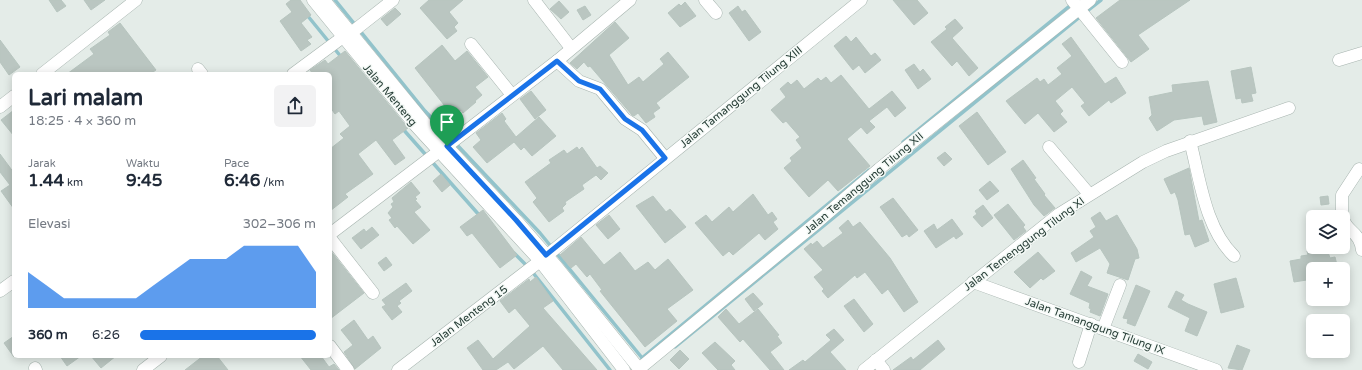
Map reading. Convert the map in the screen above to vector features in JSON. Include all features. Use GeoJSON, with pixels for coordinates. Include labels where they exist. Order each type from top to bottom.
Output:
{"type":"FeatureCollection","features":[{"type":"Feature","properties":{"kind":"street"},"geometry":{"type":"LineString","coordinates":[[45,72],[136,0]]}},
{"type":"Feature","properties":{"kind":"street"},"geometry":{"type":"LineString","coordinates":[[313,0],[347,35],[403,98],[443,149],[516,220],[624,370]]}},
{"type":"Feature","properties":{"kind":"street"},"geometry":{"type":"LineString","coordinates":[[324,0],[347,35]]}},
{"type":"Feature","properties":{"kind":"street"},"geometry":{"type":"LineString","coordinates":[[296,72],[393,0]]}},
{"type":"Feature","properties":{"kind":"street"},"geometry":{"type":"LineString","coordinates":[[534,0],[572,48]]}},
{"type":"Feature","properties":{"kind":"street"},"geometry":{"type":"LineString","coordinates":[[705,0],[716,13]]}},
{"type":"Feature","properties":{"kind":"street","name":"Jalan Tamanggung Tilung XIII"},"geometry":{"type":"LineString","coordinates":[[543,258],[861,0]]}},
{"type":"Feature","properties":{"kind":"street","name":"Jalan Temanggung Tilung XII"},"geometry":{"type":"LineString","coordinates":[[640,370],[1076,5],[1090,0]]}},
{"type":"Feature","properties":{"kind":"street"},"geometry":{"type":"LineString","coordinates":[[332,232],[557,61],[624,2]]}},
{"type":"Feature","properties":{"kind":"street"},"geometry":{"type":"LineString","coordinates":[[1076,5],[1122,62]]}},
{"type":"Feature","properties":{"kind":"street"},"geometry":{"type":"LineString","coordinates":[[471,44],[512,95]]}},
{"type":"Feature","properties":{"kind":"street"},"geometry":{"type":"LineString","coordinates":[[1339,60],[1362,53]]}},
{"type":"Feature","properties":{"kind":"street"},"geometry":{"type":"LineString","coordinates":[[557,61],[579,81],[600,89],[625,119],[642,130],[665,158]]}},
{"type":"Feature","properties":{"kind":"street"},"geometry":{"type":"LineString","coordinates":[[0,107],[12,98]]}},
{"type":"Feature","properties":{"kind":"street","name":"Jalan Temenggung Tilung XI"},"geometry":{"type":"LineString","coordinates":[[864,370],[1059,214],[1089,194],[1143,162],[1190,142],[1289,108]]}},
{"type":"Feature","properties":{"kind":"street"},"geometry":{"type":"LineString","coordinates":[[1190,142],[1209,215],[1224,246],[1234,256]]}},
{"type":"Feature","properties":{"kind":"street"},"geometry":{"type":"LineString","coordinates":[[1049,147],[1089,194]]}},
{"type":"Feature","properties":{"kind":"street"},"geometry":{"type":"LineString","coordinates":[[1343,210],[1342,195],[1359,169]]}},
{"type":"Feature","properties":{"kind":"street"},"geometry":{"type":"LineString","coordinates":[[1350,229],[1360,239],[1362,250]]}},
{"type":"Feature","properties":{"kind":"street"},"geometry":{"type":"LineString","coordinates":[[332,241],[373,293]]}},
{"type":"Feature","properties":{"kind":"street"},"geometry":{"type":"LineString","coordinates":[[543,258],[640,370]]}},
{"type":"Feature","properties":{"kind":"street","name":"Jalan Menteng 15"},"geometry":{"type":"LineString","coordinates":[[398,370],[543,258]]}},
{"type":"Feature","properties":{"kind":"street"},"geometry":{"type":"LineString","coordinates":[[0,291],[12,282]]}},
{"type":"Feature","properties":{"kind":"street","name":"Jalan Tamanggung Tilung IX"},"geometry":{"type":"LineString","coordinates":[[973,282],[1216,370]]}},
{"type":"Feature","properties":{"kind":"street"},"geometry":{"type":"LineString","coordinates":[[1103,328],[1120,285]]}},
{"type":"Feature","properties":{"kind":"street"},"geometry":{"type":"LineString","coordinates":[[1079,362],[1091,324]]}},
{"type":"Feature","properties":{"kind":"street"},"geometry":{"type":"LineString","coordinates":[[332,349],[348,370]]}},
{"type":"Feature","properties":{"kind":"street"},"geometry":{"type":"LineString","coordinates":[[143,370],[158,358]]}},
{"type":"Feature","properties":{"kind":"street"},"geometry":{"type":"LineString","coordinates":[[876,360],[884,370]]}},
{"type":"Feature","properties":{"kind":"building"},"geometry":{"type":"Polygon","coordinates":[[[49,0],[61,0],[66,6],[57,12],[49,0]]]}},
{"type":"Feature","properties":{"kind":"building"},"geometry":{"type":"Polygon","coordinates":[[[84,0],[105,0],[91,10],[84,0]]]}},
{"type":"Feature","properties":{"kind":"building"},"geometry":{"type":"Polygon","coordinates":[[[291,0],[300,0],[311,15],[301,23],[312,37],[307,40],[311,44],[301,51],[280,21],[292,12],[286,4],[291,0]]]}},
{"type":"Feature","properties":{"kind":"building"},"geometry":{"type":"Polygon","coordinates":[[[429,0],[463,0],[449,12],[458,23],[454,27],[457,31],[447,39],[420,8],[429,0]]]}},
{"type":"Feature","properties":{"kind":"building"},"geometry":{"type":"Polygon","coordinates":[[[893,0],[917,0],[928,13],[914,25],[893,0]]]}},
{"type":"Feature","properties":{"kind":"building"},"geometry":{"type":"Polygon","coordinates":[[[1120,0],[1190,0],[1138,35],[1149,49],[1131,62],[1096,18],[1120,0]]]}},
{"type":"Feature","properties":{"kind":"building"},"geometry":{"type":"Polygon","coordinates":[[[559,1],[569,12],[561,19],[550,9],[559,1]]]}},
{"type":"Feature","properties":{"kind":"building"},"geometry":{"type":"Polygon","coordinates":[[[685,2],[696,16],[680,27],[668,13],[679,4],[681,6],[685,2]]]}},
{"type":"Feature","properties":{"kind":"building"},"geometry":{"type":"Polygon","coordinates":[[[585,6],[591,15],[583,20],[577,10],[585,6]]]}},
{"type":"Feature","properties":{"kind":"building"},"geometry":{"type":"Polygon","coordinates":[[[738,6],[742,12],[745,10],[761,32],[749,41],[729,13],[738,6]]]}},
{"type":"Feature","properties":{"kind":"building"},"geometry":{"type":"Polygon","coordinates":[[[395,8],[401,14],[387,26],[381,19],[395,8]]]}},
{"type":"Feature","properties":{"kind":"building"},"geometry":{"type":"Polygon","coordinates":[[[955,19],[963,28],[952,38],[978,68],[969,76],[957,61],[952,66],[931,42],[947,29],[945,27],[955,19]]]}},
{"type":"Feature","properties":{"kind":"building"},"geometry":{"type":"Polygon","coordinates":[[[615,22],[629,38],[609,55],[628,85],[639,77],[643,82],[664,64],[660,59],[668,52],[689,77],[656,103],[660,108],[653,113],[655,117],[646,123],[638,113],[634,116],[632,115],[590,66],[588,67],[584,62],[577,69],[570,63],[615,22]]]}},
{"type":"Feature","properties":{"kind":"building"},"geometry":{"type":"Polygon","coordinates":[[[120,23],[156,70],[153,72],[70,72],[94,54],[90,49],[110,35],[108,32],[120,23]]]}},
{"type":"Feature","properties":{"kind":"building"},"geometry":{"type":"Polygon","coordinates":[[[846,36],[851,42],[856,37],[871,56],[875,53],[881,60],[865,73],[859,65],[853,70],[834,46],[846,36]]]}},
{"type":"Feature","properties":{"kind":"building"},"geometry":{"type":"Polygon","coordinates":[[[1071,37],[1105,84],[1116,77],[1126,93],[1111,103],[1109,100],[1089,116],[1081,106],[1085,103],[1072,87],[1055,101],[1063,111],[1060,114],[1067,122],[1054,132],[1038,113],[1025,124],[1006,101],[1037,78],[1040,82],[1044,79],[1048,85],[1062,74],[1057,68],[1072,56],[1062,44],[1071,37]]]}},
{"type":"Feature","properties":{"kind":"building"},"geometry":{"type":"Polygon","coordinates":[[[0,40],[20,67],[9,75],[0,62],[0,40]]]}},
{"type":"Feature","properties":{"kind":"building"},"geometry":{"type":"Polygon","coordinates":[[[442,45],[455,61],[467,51],[488,77],[475,87],[482,95],[463,113],[461,110],[457,114],[451,107],[448,110],[415,68],[442,45]]]}},
{"type":"Feature","properties":{"kind":"building"},"geometry":{"type":"Polygon","coordinates":[[[345,51],[408,128],[392,140],[405,158],[395,165],[376,140],[358,154],[373,174],[345,194],[348,197],[332,209],[332,147],[344,138],[340,134],[350,126],[339,111],[335,114],[332,110],[332,72],[312,72],[310,70],[325,60],[328,64],[345,51]]]}},
{"type":"Feature","properties":{"kind":"building"},"geometry":{"type":"Polygon","coordinates":[[[914,64],[920,72],[923,69],[931,79],[918,89],[905,70],[914,64]]]}},
{"type":"Feature","properties":{"kind":"building"},"geometry":{"type":"Polygon","coordinates":[[[1251,67],[1256,93],[1251,94],[1253,101],[1242,103],[1241,98],[1236,99],[1231,71],[1251,67]]]}},
{"type":"Feature","properties":{"kind":"building"},"geometry":{"type":"Polygon","coordinates":[[[841,75],[869,109],[892,91],[906,108],[895,117],[887,107],[869,121],[875,127],[867,134],[861,127],[847,139],[870,166],[838,191],[828,180],[809,197],[784,168],[792,161],[790,158],[802,148],[796,140],[800,137],[786,121],[783,123],[771,110],[786,97],[780,89],[788,82],[791,85],[797,80],[804,89],[818,78],[821,81],[826,77],[831,83],[841,75]]]}},
{"type":"Feature","properties":{"kind":"building"},"geometry":{"type":"Polygon","coordinates":[[[1208,81],[1217,122],[1204,125],[1202,116],[1174,120],[1157,131],[1149,118],[1152,115],[1149,97],[1173,92],[1172,85],[1208,81]]]}},
{"type":"Feature","properties":{"kind":"building"},"geometry":{"type":"Polygon","coordinates":[[[531,91],[546,110],[535,119],[520,99],[531,91]]]}},
{"type":"Feature","properties":{"kind":"building"},"geometry":{"type":"Polygon","coordinates":[[[12,112],[12,134],[1,120],[12,112]]]}},
{"type":"Feature","properties":{"kind":"building"},"geometry":{"type":"Polygon","coordinates":[[[977,112],[1006,152],[988,165],[959,126],[977,112]]]}},
{"type":"Feature","properties":{"kind":"building"},"geometry":{"type":"Polygon","coordinates":[[[502,113],[506,119],[504,121],[516,137],[539,117],[556,136],[532,156],[524,147],[521,150],[514,142],[487,163],[473,147],[481,140],[476,133],[502,113]]]}},
{"type":"Feature","properties":{"kind":"building"},"geometry":{"type":"Polygon","coordinates":[[[577,147],[579,150],[582,147],[597,168],[600,166],[608,173],[601,180],[596,175],[582,185],[584,189],[565,202],[566,204],[562,208],[564,211],[549,222],[533,202],[537,198],[525,182],[551,163],[549,160],[564,150],[567,154],[577,147]]]}},
{"type":"Feature","properties":{"kind":"building"},"geometry":{"type":"Polygon","coordinates":[[[945,152],[952,159],[944,166],[937,158],[945,152]]]}},
{"type":"Feature","properties":{"kind":"building"},"geometry":{"type":"Polygon","coordinates":[[[0,154],[12,170],[12,206],[1,191],[10,185],[0,172],[0,154]]]}},
{"type":"Feature","properties":{"kind":"building"},"geometry":{"type":"Polygon","coordinates":[[[1023,160],[1036,178],[1034,179],[1045,194],[1044,195],[1055,208],[1044,216],[1034,205],[1011,169],[1023,160]]]}},
{"type":"Feature","properties":{"kind":"building"},"geometry":{"type":"Polygon","coordinates":[[[1189,168],[1199,221],[1202,220],[1209,241],[1195,247],[1190,234],[1185,235],[1175,192],[1171,194],[1164,179],[1189,168]]]}},
{"type":"Feature","properties":{"kind":"building"},"geometry":{"type":"Polygon","coordinates":[[[441,174],[450,185],[442,192],[433,181],[441,174]]]}},
{"type":"Feature","properties":{"kind":"building"},"geometry":{"type":"Polygon","coordinates":[[[990,181],[999,191],[987,200],[979,190],[990,181]]]}},
{"type":"Feature","properties":{"kind":"building"},"geometry":{"type":"Polygon","coordinates":[[[411,182],[420,193],[415,197],[417,199],[415,200],[421,207],[414,212],[430,230],[413,244],[397,226],[395,228],[389,220],[392,218],[388,213],[393,207],[391,204],[394,202],[392,198],[411,182]]]}},
{"type":"Feature","properties":{"kind":"building"},"geometry":{"type":"Polygon","coordinates":[[[753,194],[768,215],[772,212],[777,219],[773,222],[778,229],[765,240],[759,233],[733,255],[729,251],[723,256],[695,223],[706,215],[712,222],[729,207],[733,212],[753,194]]]}},
{"type":"Feature","properties":{"kind":"building"},"geometry":{"type":"Polygon","coordinates":[[[653,196],[666,212],[670,209],[686,227],[665,243],[636,206],[653,196]]]}},
{"type":"Feature","properties":{"kind":"building"},"geometry":{"type":"Polygon","coordinates":[[[1328,196],[1329,204],[1321,205],[1320,197],[1328,196]]]}},
{"type":"Feature","properties":{"kind":"building"},"geometry":{"type":"Polygon","coordinates":[[[893,198],[918,230],[909,237],[907,234],[902,237],[880,207],[893,198]]]}},
{"type":"Feature","properties":{"kind":"building"},"geometry":{"type":"Polygon","coordinates":[[[1008,204],[1025,225],[1023,227],[1026,231],[1014,240],[994,215],[1008,204]]]}},
{"type":"Feature","properties":{"kind":"building"},"geometry":{"type":"Polygon","coordinates":[[[983,205],[993,218],[982,227],[973,217],[977,214],[975,211],[983,205]]]}},
{"type":"Feature","properties":{"kind":"building"},"geometry":{"type":"Polygon","coordinates":[[[483,210],[517,255],[500,268],[472,233],[467,236],[460,227],[483,210]]]}},
{"type":"Feature","properties":{"kind":"building"},"geometry":{"type":"Polygon","coordinates":[[[1100,212],[1106,221],[1117,215],[1137,249],[1139,258],[1135,259],[1128,280],[1107,273],[1110,264],[1100,248],[1076,262],[1071,253],[1094,237],[1090,231],[1096,227],[1091,218],[1100,212]]]}},
{"type":"Feature","properties":{"kind":"building"},"geometry":{"type":"Polygon","coordinates":[[[609,215],[620,229],[608,239],[596,225],[609,215]]]}},
{"type":"Feature","properties":{"kind":"building"},"geometry":{"type":"Polygon","coordinates":[[[952,219],[963,234],[956,239],[954,236],[936,248],[924,231],[934,224],[937,230],[952,219]]]}},
{"type":"Feature","properties":{"kind":"building"},"geometry":{"type":"Polygon","coordinates":[[[848,220],[853,227],[860,222],[890,258],[918,302],[904,312],[888,289],[882,294],[865,272],[857,278],[855,275],[828,298],[822,291],[824,289],[814,277],[823,270],[804,249],[811,243],[812,245],[817,241],[823,248],[843,233],[839,228],[848,220]]]}},
{"type":"Feature","properties":{"kind":"building"},"geometry":{"type":"Polygon","coordinates":[[[372,227],[379,235],[361,249],[352,238],[364,229],[366,232],[372,227]]]}},
{"type":"Feature","properties":{"kind":"building"},"geometry":{"type":"Polygon","coordinates":[[[581,237],[604,265],[620,252],[635,271],[648,262],[655,270],[668,259],[693,290],[667,309],[677,321],[645,347],[600,291],[602,290],[590,274],[587,277],[576,264],[571,268],[560,255],[581,237]]]}},
{"type":"Feature","properties":{"kind":"building"},"geometry":{"type":"Polygon","coordinates":[[[1038,252],[1055,271],[1043,280],[1041,278],[1030,288],[1014,272],[1038,252]]]}},
{"type":"Feature","properties":{"kind":"building"},"geometry":{"type":"Polygon","coordinates":[[[332,253],[364,293],[332,317],[332,253]]]}},
{"type":"Feature","properties":{"kind":"building"},"geometry":{"type":"Polygon","coordinates":[[[1329,254],[1330,258],[1335,257],[1336,262],[1306,262],[1306,280],[1294,282],[1290,261],[1301,259],[1301,256],[1329,254]]]}},
{"type":"Feature","properties":{"kind":"building"},"geometry":{"type":"Polygon","coordinates":[[[386,257],[392,265],[384,271],[378,263],[386,257]]]}},
{"type":"Feature","properties":{"kind":"building"},"geometry":{"type":"Polygon","coordinates":[[[1081,271],[1092,277],[1087,286],[1108,294],[1100,316],[1090,312],[1090,303],[1070,294],[1081,271]]]}},
{"type":"Feature","properties":{"kind":"building"},"geometry":{"type":"Polygon","coordinates":[[[536,277],[553,301],[543,308],[597,370],[563,370],[543,346],[514,369],[508,362],[496,370],[483,370],[467,348],[478,340],[493,359],[530,326],[515,308],[509,313],[500,301],[529,279],[530,282],[536,277]]]}},
{"type":"Feature","properties":{"kind":"building"},"geometry":{"type":"Polygon","coordinates":[[[1236,278],[1244,307],[1221,313],[1214,284],[1236,278]]]}},
{"type":"Feature","properties":{"kind":"building"},"geometry":{"type":"Polygon","coordinates":[[[406,283],[412,291],[399,301],[401,303],[397,306],[402,312],[392,320],[382,307],[386,305],[382,300],[406,283]]]}},
{"type":"Feature","properties":{"kind":"building"},"geometry":{"type":"Polygon","coordinates":[[[1136,285],[1150,291],[1135,326],[1127,323],[1128,319],[1123,318],[1136,285]]]}},
{"type":"Feature","properties":{"kind":"building"},"geometry":{"type":"Polygon","coordinates":[[[1176,291],[1184,295],[1181,300],[1207,312],[1197,336],[1185,331],[1190,318],[1168,307],[1176,291]]]}},
{"type":"Feature","properties":{"kind":"building"},"geometry":{"type":"Polygon","coordinates":[[[753,293],[763,304],[754,311],[745,299],[753,293]]]}},
{"type":"Feature","properties":{"kind":"building"},"geometry":{"type":"Polygon","coordinates":[[[854,299],[873,324],[864,332],[844,306],[854,299]]]}},
{"type":"Feature","properties":{"kind":"building"},"geometry":{"type":"Polygon","coordinates":[[[726,309],[739,324],[758,309],[779,335],[777,336],[782,343],[770,352],[784,370],[770,370],[743,339],[740,342],[718,317],[726,309]]]}},
{"type":"Feature","properties":{"kind":"building"},"geometry":{"type":"Polygon","coordinates":[[[354,320],[368,340],[373,336],[381,348],[355,369],[344,352],[353,345],[341,330],[354,320]]]}},
{"type":"Feature","properties":{"kind":"building"},"geometry":{"type":"Polygon","coordinates":[[[834,329],[844,340],[830,352],[846,370],[789,370],[803,360],[805,362],[831,340],[826,335],[834,329]]]}},
{"type":"Feature","properties":{"kind":"building"},"geometry":{"type":"Polygon","coordinates":[[[12,337],[12,354],[4,343],[12,337]]]}},
{"type":"Feature","properties":{"kind":"building"},"geometry":{"type":"Polygon","coordinates":[[[938,340],[945,349],[920,370],[893,370],[911,357],[913,360],[938,340]]]}},
{"type":"Feature","properties":{"kind":"building"},"geometry":{"type":"Polygon","coordinates":[[[715,342],[735,361],[731,365],[735,370],[718,370],[702,353],[715,342]]]}},
{"type":"Feature","properties":{"kind":"building"},"geometry":{"type":"Polygon","coordinates":[[[1237,345],[1250,350],[1242,370],[1228,368],[1237,345]]]}},
{"type":"Feature","properties":{"kind":"building"},"geometry":{"type":"Polygon","coordinates":[[[680,350],[689,359],[679,369],[670,360],[680,350]]]}},
{"type":"Feature","properties":{"kind":"building"},"geometry":{"type":"Polygon","coordinates":[[[1138,354],[1152,362],[1148,369],[1134,361],[1138,354]]]}},
{"type":"Feature","properties":{"kind":"building"},"geometry":{"type":"Polygon","coordinates":[[[61,358],[78,358],[67,366],[61,358]]]}},
{"type":"Feature","properties":{"kind":"building"},"geometry":{"type":"Polygon","coordinates":[[[93,358],[114,358],[101,368],[93,358]]]}},
{"type":"Feature","properties":{"kind":"building"},"geometry":{"type":"Polygon","coordinates":[[[200,358],[219,358],[228,370],[185,370],[200,358]]]}},
{"type":"Feature","properties":{"kind":"building"},"geometry":{"type":"Polygon","coordinates":[[[302,358],[322,358],[329,367],[334,364],[339,370],[311,370],[302,358]]]}},
{"type":"Feature","properties":{"kind":"waterway"},"geometry":{"type":"LineString","coordinates":[[335,0],[425,111],[540,233],[643,359]]}},
{"type":"Feature","properties":{"kind":"waterway"},"geometry":{"type":"LineString","coordinates":[[1087,11],[1101,0]]}},
{"type":"Feature","properties":{"kind":"waterway"},"geometry":{"type":"LineString","coordinates":[[903,142],[1072,4]]}},
{"type":"Feature","properties":{"kind":"waterway"},"geometry":{"type":"LineString","coordinates":[[307,15],[342,58]]}},
{"type":"Feature","properties":{"kind":"waterway"},"geometry":{"type":"LineString","coordinates":[[675,347],[1081,16]]}},
{"type":"Feature","properties":{"kind":"waterway"},"geometry":{"type":"LineString","coordinates":[[402,128],[480,216]]}},
{"type":"Feature","properties":{"kind":"waterway"},"geometry":{"type":"LineString","coordinates":[[642,358],[869,170]]}},
{"type":"Feature","properties":{"kind":"waterway"},"geometry":{"type":"LineString","coordinates":[[514,253],[530,269],[610,370]]}},
{"type":"Feature","properties":{"kind":"route"},"geometry":{"type":"LineString","coordinates":[[557,61],[579,81],[598,87],[628,122],[642,130],[665,158],[546,255],[516,220],[447,146],[557,61]]}}]}
